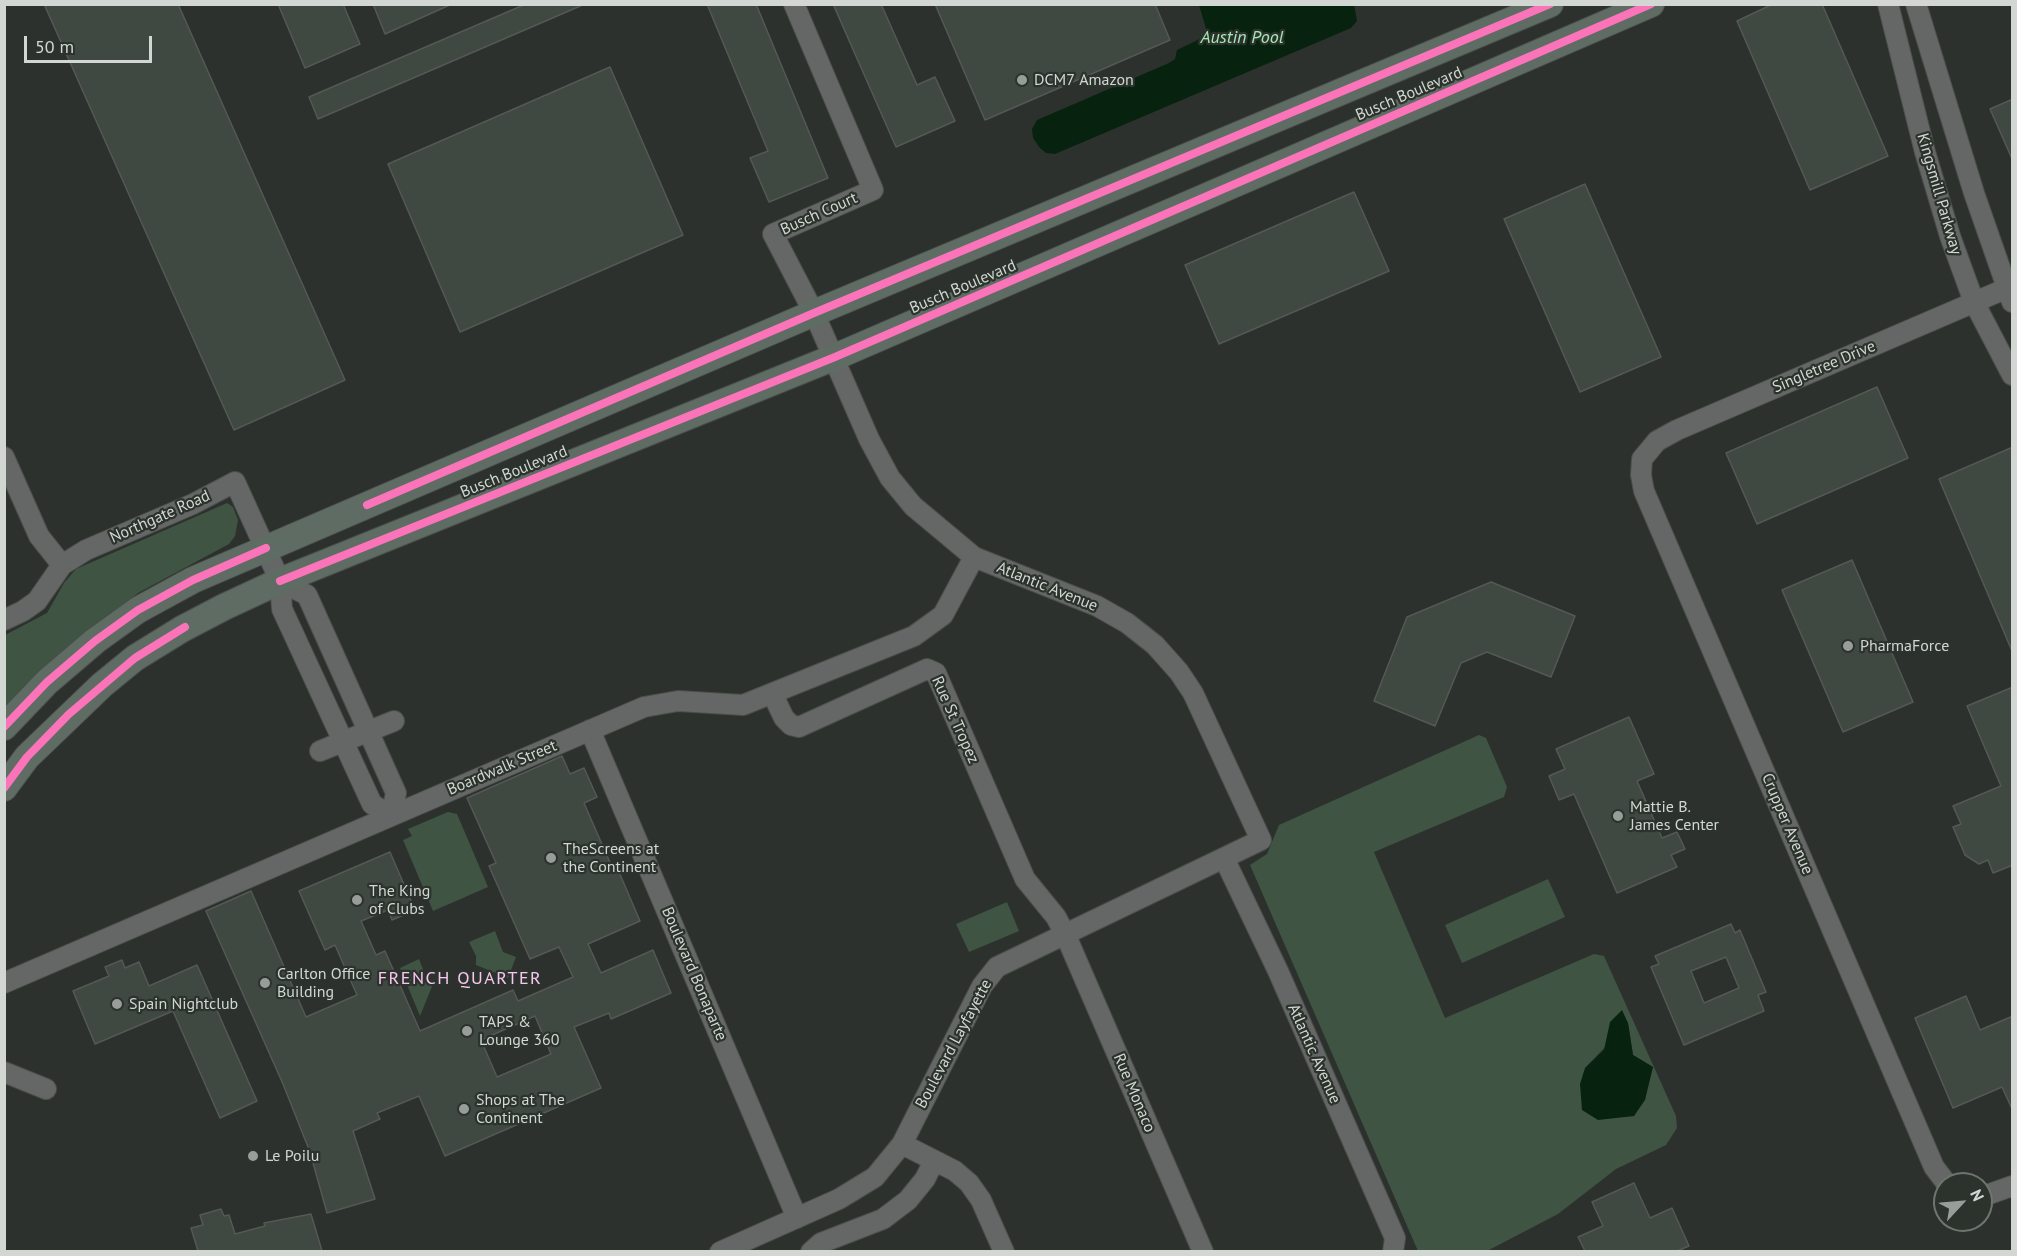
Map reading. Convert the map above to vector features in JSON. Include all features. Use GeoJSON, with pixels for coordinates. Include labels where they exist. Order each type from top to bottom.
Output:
{"type":"FeatureCollection","features":[{"type":"Feature","properties":{"kind":"main road","name":"Busch Boulevard"},"geometry":{"type":"LineString","coordinates":[[4,727],[47,682],[95,641],[138,610],[193,580],[814,313],[1550,4]]}},
{"type":"Feature","properties":{"kind":"main road","name":"Busch Boulevard"},"geometry":{"type":"LineString","coordinates":[[4,788],[27,757],[69,714],[135,658],[182,629],[280,581],[835,357],[1651,4]]}},
{"type":"Feature","properties":{"kind":"street","name":"Busch Court"},"geometry":{"type":"LineString","coordinates":[[795,4],[873,190],[773,234],[835,357]]}},
{"type":"Feature","properties":{"kind":"street","name":"Kingsmill Parkway"},"geometry":{"type":"LineString","coordinates":[[1888,4],[1925,152],[1950,236],[1974,302],[2013,375]]}},
{"type":"Feature","properties":{"kind":"street","name":"Kingsmill Parkway"},"geometry":{"type":"LineString","coordinates":[[1916,4],[1974,193],[2011,292]]}},
{"type":"Feature","properties":{"kind":"street","name":"Singletree Drive"},"geometry":{"type":"LineString","coordinates":[[1642,459],[1657,441],[1677,430],[1974,302],[2011,292]]}},
{"type":"Feature","properties":{"kind":"street","name":"Atlantic Avenue"},"geometry":{"type":"LineString","coordinates":[[835,357],[869,439],[890,478],[913,506],[974,557],[1097,606],[1127,623],[1155,645],[1179,672],[1193,693],[1253,823]]}},
{"type":"Feature","properties":{"kind":"street"},"geometry":{"type":"LineString","coordinates":[[4,457],[39,536],[62,565]]}},
{"type":"Feature","properties":{"kind":"street","name":"Crupper Avenue"},"geometry":{"type":"LineString","coordinates":[[1642,459],[1641,475],[1644,491],[1938,1172]]}},
{"type":"Feature","properties":{"kind":"street","name":"Northgate Road"},"geometry":{"type":"LineString","coordinates":[[4,620],[37,601],[62,565],[86,550],[193,504],[235,482],[280,581],[282,609],[372,804],[391,816]]}},
{"type":"Feature","properties":{"kind":"street","name":"Boardwalk Street"},"geometry":{"type":"LineString","coordinates":[[4,982],[644,707],[678,700],[743,705],[773,695],[914,636],[943,615],[974,557]]}},
{"type":"Feature","properties":{"kind":"street"},"geometry":{"type":"LineString","coordinates":[[280,581],[307,595],[370,730],[396,793],[391,816]]}},
{"type":"Feature","properties":{"kind":"street","name":"Rue St Tropez"},"geometry":{"type":"LineString","coordinates":[[773,695],[784,718],[800,727],[927,669],[936,673],[1025,879],[1056,917],[1066,936]]}},
{"type":"Feature","properties":{"kind":"street"},"geometry":{"type":"LineString","coordinates":[[320,751],[393,721]]}},
{"type":"Feature","properties":{"kind":"street","name":"Boulevard Bonaparte"},"geometry":{"type":"LineString","coordinates":[[590,730],[797,1218]]}},
{"type":"Feature","properties":{"kind":"street","name":"Boulevard Layfayette"},"geometry":{"type":"LineString","coordinates":[[720,1251],[838,1199],[875,1177],[902,1144],[982,986],[997,967],[1066,936],[1261,840],[1253,823]]}},
{"type":"Feature","properties":{"kind":"street","name":"Atlantic Avenue"},"geometry":{"type":"LineString","coordinates":[[1224,858],[1278,971],[1395,1238],[1393,1251]]}},
{"type":"Feature","properties":{"kind":"street","name":"Rue Monaco"},"geometry":{"type":"LineString","coordinates":[[1066,936],[1203,1251]]}},
{"type":"Feature","properties":{"kind":"street"},"geometry":{"type":"LineString","coordinates":[[4,1072],[46,1089]]}},
{"type":"Feature","properties":{"kind":"street"},"geometry":{"type":"LineString","coordinates":[[902,1144],[955,1171],[969,1183],[981,1200],[1004,1251]]}},
{"type":"Feature","properties":{"kind":"street"},"geometry":{"type":"LineString","coordinates":[[811,1251],[821,1243],[883,1219],[908,1200],[925,1179],[934,1161]]}},
{"type":"Feature","properties":{"kind":"street"},"geometry":{"type":"LineString","coordinates":[[1993,1193],[2013,1186]]}},
{"type":"Feature","properties":{"kind":"shaded area"},"geometry":{"type":"Polygon","coordinates":[[[227,503],[233,507],[238,520],[235,536],[229,544],[138,593],[51,662],[5,707],[5,635],[47,613],[64,583],[76,569],[227,503]]]}},
{"type":"Feature","properties":{"kind":"shaded area"},"geometry":{"type":"Polygon","coordinates":[[[1479,735],[1486,738],[1507,787],[1504,797],[1374,852],[1445,1018],[1594,954],[1604,956],[1676,1116],[1677,1128],[1666,1145],[1616,1169],[1558,1214],[1487,1251],[1418,1251],[1250,865],[1267,854],[1279,825],[1479,735]],[[1628,1023],[1585,1068],[1617,1117],[1634,1116],[1653,1067],[1633,1055],[1628,1023]]]}},
{"type":"Feature","properties":{"kind":"shaded area"},"geometry":{"type":"Polygon","coordinates":[[[448,812],[457,814],[488,887],[433,911],[403,840],[412,836],[408,829],[448,812]]]}},
{"type":"Feature","properties":{"kind":"shaded area"},"geometry":{"type":"Polygon","coordinates":[[[1548,879],[1565,917],[1462,963],[1445,925],[1548,879]]]}},
{"type":"Feature","properties":{"kind":"shaded area"},"geometry":{"type":"Polygon","coordinates":[[[1007,902],[1019,931],[969,952],[956,924],[1007,902]]]}},
{"type":"Feature","properties":{"kind":"shaded area"},"geometry":{"type":"Polygon","coordinates":[[[495,931],[503,952],[516,957],[508,978],[476,965],[476,956],[469,942],[495,931]]]}},
{"type":"Feature","properties":{"kind":"shaded area"},"geometry":{"type":"Polygon","coordinates":[[[419,959],[426,977],[433,984],[420,1016],[400,968],[419,959]]]}},
{"type":"Feature","properties":{"kind":"water","name":"Austin Pool"},"geometry":{"type":"Polygon","coordinates":[[[1354,4],[1357,21],[1351,28],[1055,154],[1046,153],[1033,138],[1032,129],[1037,120],[1169,63],[1175,59],[1177,50],[1208,35],[1199,5],[1354,4]]]}},
{"type":"Feature","properties":{"kind":"water"},"geometry":{"type":"Polygon","coordinates":[[[1622,1010],[1628,1023],[1633,1055],[1653,1067],[1645,1100],[1634,1116],[1598,1120],[1582,1110],[1580,1084],[1585,1068],[1604,1050],[1610,1022],[1622,1010]]]}},
{"type":"Feature","properties":{"kind":"building"},"geometry":{"type":"Polygon","coordinates":[[[44,4],[178,4],[345,380],[234,430],[44,4]]]}},
{"type":"Feature","properties":{"kind":"building"},"geometry":{"type":"Polygon","coordinates":[[[278,4],[343,4],[360,44],[305,68],[278,4]]]}},
{"type":"Feature","properties":{"kind":"building"},"geometry":{"type":"Polygon","coordinates":[[[373,4],[452,4],[385,34],[373,4]]]}},
{"type":"Feature","properties":{"kind":"building"},"geometry":{"type":"Polygon","coordinates":[[[526,4],[585,4],[318,119],[309,97],[526,4]]]}},
{"type":"Feature","properties":{"kind":"building"},"geometry":{"type":"Polygon","coordinates":[[[707,4],[756,4],[828,178],[769,202],[750,158],[768,151],[707,4]]]}},
{"type":"Feature","properties":{"kind":"building"},"geometry":{"type":"Polygon","coordinates":[[[833,4],[881,4],[917,85],[935,77],[955,121],[896,147],[833,4]]]}},
{"type":"Feature","properties":{"kind":"building","name":"DCM7 Amazon"},"geometry":{"type":"Polygon","coordinates":[[[935,4],[1155,4],[1170,40],[985,120],[935,4]]]}},
{"type":"Feature","properties":{"kind":"building"},"geometry":{"type":"Polygon","coordinates":[[[1773,4],[1822,4],[1888,156],[1810,190],[1737,21],[1773,4]]]}},
{"type":"Feature","properties":{"kind":"building"},"geometry":{"type":"Polygon","coordinates":[[[610,67],[683,235],[460,332],[388,164],[610,67]]]}},
{"type":"Feature","properties":{"kind":"building"},"geometry":{"type":"Polygon","coordinates":[[[2013,99],[2013,161],[1990,109],[2013,99]]]}},
{"type":"Feature","properties":{"kind":"building"},"geometry":{"type":"Polygon","coordinates":[[[1585,184],[1661,357],[1580,392],[1504,219],[1585,184]]]}},
{"type":"Feature","properties":{"kind":"building"},"geometry":{"type":"Polygon","coordinates":[[[1354,192],[1389,271],[1219,344],[1185,265],[1354,192]]]}},
{"type":"Feature","properties":{"kind":"building"},"geometry":{"type":"Polygon","coordinates":[[[1877,387],[1908,458],[1757,524],[1726,453],[1877,387]]]}},
{"type":"Feature","properties":{"kind":"building"},"geometry":{"type":"Polygon","coordinates":[[[2013,447],[2013,651],[2012,651],[1939,479],[2013,447]]]}},
{"type":"Feature","properties":{"kind":"building","name":"PharmaForce"},"geometry":{"type":"Polygon","coordinates":[[[1852,560],[1913,702],[1843,732],[1782,590],[1852,560]]]}},
{"type":"Feature","properties":{"kind":"building"},"geometry":{"type":"Polygon","coordinates":[[[1491,582],[1575,616],[1551,677],[1487,652],[1461,663],[1435,726],[1374,701],[1407,617],[1491,582]]]}},
{"type":"Feature","properties":{"kind":"building"},"geometry":{"type":"Polygon","coordinates":[[[2013,687],[2013,865],[1993,873],[1988,860],[1979,864],[1965,855],[1953,827],[1961,824],[1953,806],[2001,786],[1967,706],[2013,687]]]}},
{"type":"Feature","properties":{"kind":"building","name":"Mattie B. James Center"},"geometry":{"type":"Polygon","coordinates":[[[1629,717],[1654,774],[1637,781],[1662,838],[1677,832],[1685,849],[1671,855],[1677,867],[1617,893],[1574,794],[1559,800],[1549,776],[1565,769],[1556,749],[1629,717]]]}},
{"type":"Feature","properties":{"kind":"building"},"geometry":{"type":"Polygon","coordinates":[[[562,756],[570,774],[584,768],[597,797],[584,803],[615,874],[619,872],[640,921],[588,944],[601,973],[653,950],[671,993],[611,1019],[609,1013],[574,1027],[601,1088],[445,1156],[419,1096],[377,1113],[380,1119],[353,1131],[375,1199],[327,1213],[310,1152],[283,1084],[206,911],[251,891],[306,1017],[357,995],[335,945],[325,950],[299,891],[390,852],[415,910],[392,920],[388,910],[361,921],[376,955],[385,951],[420,1031],[513,990],[518,1001],[573,977],[559,947],[530,959],[489,866],[496,863],[467,798],[562,756]],[[535,1016],[481,1040],[497,1077],[551,1054],[535,1016]]]}},
{"type":"Feature","properties":{"kind":"building"},"geometry":{"type":"Polygon","coordinates":[[[1731,924],[1735,933],[1740,930],[1766,992],[1758,995],[1764,1011],[1684,1045],[1651,967],[1659,964],[1655,956],[1731,924]],[[1726,957],[1691,971],[1704,1003],[1739,988],[1726,957]]]}},
{"type":"Feature","properties":{"kind":"building"},"geometry":{"type":"Polygon","coordinates":[[[122,960],[125,968],[139,962],[149,986],[197,965],[257,1101],[220,1118],[173,1011],[95,1044],[73,991],[109,976],[105,967],[122,960]]]}},
{"type":"Feature","properties":{"kind":"building"},"geometry":{"type":"Polygon","coordinates":[[[1966,996],[1980,1030],[2013,1016],[2013,1111],[2002,1087],[1953,1108],[1915,1018],[1966,996]]]}},
{"type":"Feature","properties":{"kind":"building"},"geometry":{"type":"Polygon","coordinates":[[[1634,1183],[1650,1218],[1672,1208],[1689,1246],[1677,1251],[1585,1251],[1578,1237],[1603,1226],[1592,1202],[1634,1183]]]}},
{"type":"Feature","properties":{"kind":"building"},"geometry":{"type":"Polygon","coordinates":[[[221,1209],[224,1216],[229,1215],[235,1234],[265,1226],[264,1223],[311,1214],[322,1251],[198,1251],[191,1228],[203,1225],[200,1215],[221,1209]]]}},
{"type":"Feature","properties":{"kind":"cycle path"},"geometry":{"type":"LineString","coordinates":[[367,505],[814,313],[1550,4]]}},
{"type":"Feature","properties":{"kind":"cycle path"},"geometry":{"type":"LineString","coordinates":[[280,581],[835,357],[1651,4]]}},
{"type":"Feature","properties":{"kind":"cycle path"},"geometry":{"type":"LineString","coordinates":[[4,727],[47,682],[95,641],[138,610],[193,580],[266,548]]}},
{"type":"Feature","properties":{"kind":"cycle path"},"geometry":{"type":"LineString","coordinates":[[4,788],[27,757],[69,714],[135,658],[185,627]]}},
{"type":"Feature","properties":{"kind":"place","name":"DCM7 Amazon"},"geometry":{"type":"Point","coordinates":[1022,80]}},
{"type":"Feature","properties":{"kind":"place","name":"PharmaForce"},"geometry":{"type":"Point","coordinates":[1848,646]}},
{"type":"Feature","properties":{"kind":"place","name":"Mattie B. James Center"},"geometry":{"type":"Point","coordinates":[1618,816]}},
{"type":"Feature","properties":{"kind":"place","name":"TheScreens at the Continent"},"geometry":{"type":"Point","coordinates":[551,858]}},
{"type":"Feature","properties":{"kind":"place","name":"The King of Clubs"},"geometry":{"type":"Point","coordinates":[357,900]}},
{"type":"Feature","properties":{"kind":"place","name":"Carlton Office Building"},"geometry":{"type":"Point","coordinates":[265,983]}},
{"type":"Feature","properties":{"kind":"place","name":"Spain Nightclub"},"geometry":{"type":"Point","coordinates":[117,1004]}},
{"type":"Feature","properties":{"kind":"place","name":"TAPS & Lounge 360"},"geometry":{"type":"Point","coordinates":[467,1031]}},
{"type":"Feature","properties":{"kind":"place","name":"Shops at The Continent"},"geometry":{"type":"Point","coordinates":[464,1109]}},
{"type":"Feature","properties":{"kind":"place","name":"Le Poilu"},"geometry":{"type":"Point","coordinates":[253,1156]}},
{"type":"Feature","properties":{"kind":"district","name":"FRENCH QUARTER"},"geometry":{"type":"Point","coordinates":[460,979]}}]}
